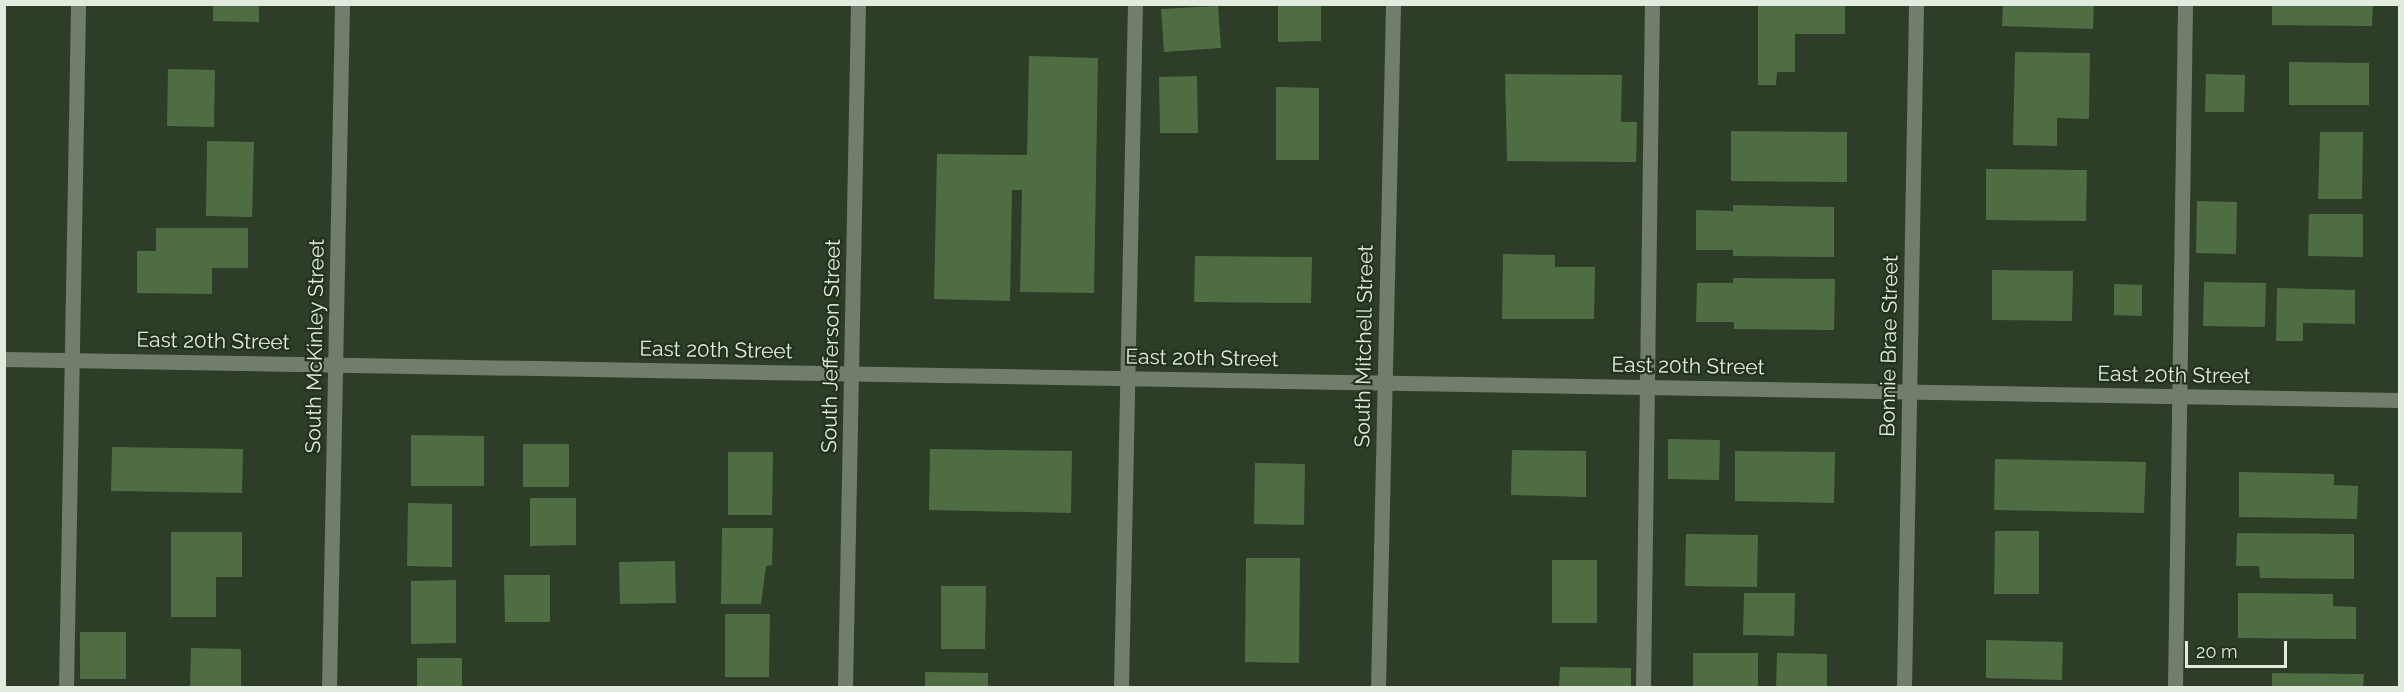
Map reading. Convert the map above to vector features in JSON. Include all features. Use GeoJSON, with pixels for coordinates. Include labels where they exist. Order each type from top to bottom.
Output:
{"type":"FeatureCollection","features":[{"type":"Feature","properties":{"kind":"street"},"geometry":{"type":"LineString","coordinates":[[66,687],[78,4]]}},
{"type":"Feature","properties":{"kind":"street","name":"South McKinley Street"},"geometry":{"type":"LineString","coordinates":[[329,687],[342,4]]}},
{"type":"Feature","properties":{"kind":"street","name":"South Jefferson Street"},"geometry":{"type":"LineString","coordinates":[[845,687],[858,4]]}},
{"type":"Feature","properties":{"kind":"street"},"geometry":{"type":"LineString","coordinates":[[1121,687],[1135,4]]}},
{"type":"Feature","properties":{"kind":"street","name":"South Mitchell Street"},"geometry":{"type":"LineString","coordinates":[[1378,687],[1393,4]]}},
{"type":"Feature","properties":{"kind":"street"},"geometry":{"type":"LineString","coordinates":[[1643,687],[1652,4]]}},
{"type":"Feature","properties":{"kind":"street","name":"Bonnie Brae Street"},"geometry":{"type":"LineString","coordinates":[[1905,687],[1916,4]]}},
{"type":"Feature","properties":{"kind":"street"},"geometry":{"type":"LineString","coordinates":[[2175,687],[2185,4]]}},
{"type":"Feature","properties":{"kind":"street","name":"East 20th Street"},"geometry":{"type":"LineString","coordinates":[[4,358],[2400,400]]}},
{"type":"Feature","properties":{"kind":"building"},"geometry":{"type":"Polygon","coordinates":[[[213,4],[259,4],[259,22],[213,21],[213,4]]]}},
{"type":"Feature","properties":{"kind":"building"},"geometry":{"type":"Polygon","coordinates":[[[1278,4],[1321,4],[1321,41],[1278,42],[1278,4]]]}},
{"type":"Feature","properties":{"kind":"building"},"geometry":{"type":"Polygon","coordinates":[[[1758,4],[1845,4],[1845,34],[1795,34],[1795,72],[1777,72],[1776,85],[1758,85],[1758,4]]]}},
{"type":"Feature","properties":{"kind":"building"},"geometry":{"type":"Polygon","coordinates":[[[2003,4],[2094,4],[2093,29],[2002,26],[2003,4]]]}},
{"type":"Feature","properties":{"kind":"building"},"geometry":{"type":"Polygon","coordinates":[[[2272,4],[2373,4],[2372,26],[2272,25],[2272,4]]]}},
{"type":"Feature","properties":{"kind":"building"},"geometry":{"type":"Polygon","coordinates":[[[1218,6],[1221,48],[1164,52],[1161,9],[1218,6]]]}},
{"type":"Feature","properties":{"kind":"building"},"geometry":{"type":"Polygon","coordinates":[[[2015,52],[2090,53],[2089,119],[2057,118],[2057,146],[2013,145],[2015,52]]]}},
{"type":"Feature","properties":{"kind":"building"},"geometry":{"type":"Polygon","coordinates":[[[1029,56],[1098,58],[1094,293],[1020,292],[1022,190],[1012,190],[1010,301],[934,299],[937,154],[1027,155],[1029,56]]]}},
{"type":"Feature","properties":{"kind":"building"},"geometry":{"type":"Polygon","coordinates":[[[2289,62],[2369,63],[2369,105],[2289,105],[2289,62]]]}},
{"type":"Feature","properties":{"kind":"building"},"geometry":{"type":"Polygon","coordinates":[[[168,69],[215,70],[214,127],[167,126],[168,69]]]}},
{"type":"Feature","properties":{"kind":"building"},"geometry":{"type":"Polygon","coordinates":[[[1505,74],[1622,75],[1621,122],[1637,122],[1636,162],[1507,161],[1505,74]]]}},
{"type":"Feature","properties":{"kind":"building"},"geometry":{"type":"Polygon","coordinates":[[[2206,74],[2245,75],[2244,112],[2205,112],[2206,74]]]}},
{"type":"Feature","properties":{"kind":"building"},"geometry":{"type":"Polygon","coordinates":[[[1197,76],[1198,133],[1160,133],[1159,77],[1197,76]]]}},
{"type":"Feature","properties":{"kind":"building"},"geometry":{"type":"Polygon","coordinates":[[[1276,87],[1319,88],[1319,160],[1276,160],[1276,87]]]}},
{"type":"Feature","properties":{"kind":"building"},"geometry":{"type":"Polygon","coordinates":[[[1731,131],[1847,132],[1847,182],[1731,181],[1731,131]]]}},
{"type":"Feature","properties":{"kind":"building"},"geometry":{"type":"Polygon","coordinates":[[[2320,132],[2363,132],[2362,199],[2318,199],[2320,132]]]}},
{"type":"Feature","properties":{"kind":"building"},"geometry":{"type":"Polygon","coordinates":[[[207,141],[254,142],[252,217],[206,216],[207,141]]]}},
{"type":"Feature","properties":{"kind":"building"},"geometry":{"type":"Polygon","coordinates":[[[1986,169],[2087,170],[2086,221],[1986,220],[1986,169]]]}},
{"type":"Feature","properties":{"kind":"building"},"geometry":{"type":"Polygon","coordinates":[[[2197,201],[2237,202],[2236,254],[2196,253],[2197,201]]]}},
{"type":"Feature","properties":{"kind":"building"},"geometry":{"type":"Polygon","coordinates":[[[1733,205],[1834,207],[1834,257],[1733,256],[1733,250],[1696,250],[1696,210],[1733,211],[1733,205]]]}},
{"type":"Feature","properties":{"kind":"building"},"geometry":{"type":"Polygon","coordinates":[[[2309,214],[2363,214],[2363,257],[2308,256],[2309,214]]]}},
{"type":"Feature","properties":{"kind":"building"},"geometry":{"type":"Polygon","coordinates":[[[156,228],[248,228],[248,268],[212,268],[212,294],[137,293],[137,251],[156,251],[156,228]]]}},
{"type":"Feature","properties":{"kind":"building"},"geometry":{"type":"Polygon","coordinates":[[[1503,254],[1555,255],[1555,267],[1595,267],[1594,319],[1502,319],[1503,254]]]}},
{"type":"Feature","properties":{"kind":"building"},"geometry":{"type":"Polygon","coordinates":[[[1195,256],[1312,257],[1311,303],[1194,302],[1195,256]]]}},
{"type":"Feature","properties":{"kind":"building"},"geometry":{"type":"Polygon","coordinates":[[[1992,270],[2073,271],[2072,321],[1992,320],[1992,270]]]}},
{"type":"Feature","properties":{"kind":"building"},"geometry":{"type":"Polygon","coordinates":[[[1733,278],[1835,279],[1834,330],[1734,329],[1734,322],[1696,322],[1697,283],[1733,283],[1733,278]]]}},
{"type":"Feature","properties":{"kind":"building"},"geometry":{"type":"Polygon","coordinates":[[[2204,282],[2266,283],[2265,327],[2203,326],[2204,282]]]}},
{"type":"Feature","properties":{"kind":"building"},"geometry":{"type":"Polygon","coordinates":[[[2114,284],[2142,285],[2142,316],[2114,315],[2114,284]]]}},
{"type":"Feature","properties":{"kind":"building"},"geometry":{"type":"Polygon","coordinates":[[[2277,288],[2355,290],[2355,324],[2303,323],[2303,341],[2276,341],[2277,288]]]}},
{"type":"Feature","properties":{"kind":"building"},"geometry":{"type":"Polygon","coordinates":[[[411,435],[484,436],[484,486],[411,486],[411,435]]]}},
{"type":"Feature","properties":{"kind":"building"},"geometry":{"type":"Polygon","coordinates":[[[1668,439],[1720,440],[1719,480],[1668,479],[1668,439]]]}},
{"type":"Feature","properties":{"kind":"building"},"geometry":{"type":"Polygon","coordinates":[[[523,444],[569,444],[569,487],[523,487],[523,444]]]}},
{"type":"Feature","properties":{"kind":"building"},"geometry":{"type":"Polygon","coordinates":[[[112,447],[243,449],[242,493],[111,491],[112,447]]]}},
{"type":"Feature","properties":{"kind":"building"},"geometry":{"type":"Polygon","coordinates":[[[930,449],[1072,451],[1071,513],[929,510],[930,449]]]}},
{"type":"Feature","properties":{"kind":"building"},"geometry":{"type":"Polygon","coordinates":[[[1512,450],[1586,451],[1586,497],[1511,495],[1512,450]]]}},
{"type":"Feature","properties":{"kind":"building"},"geometry":{"type":"Polygon","coordinates":[[[1735,451],[1835,452],[1834,503],[1735,501],[1735,451]]]}},
{"type":"Feature","properties":{"kind":"building"},"geometry":{"type":"Polygon","coordinates":[[[728,452],[773,452],[772,515],[728,515],[728,452]]]}},
{"type":"Feature","properties":{"kind":"building"},"geometry":{"type":"Polygon","coordinates":[[[1995,459],[2146,462],[2144,513],[1994,510],[1995,459]]]}},
{"type":"Feature","properties":{"kind":"building"},"geometry":{"type":"Polygon","coordinates":[[[1255,463],[1305,464],[1304,525],[1254,524],[1255,463]]]}},
{"type":"Feature","properties":{"kind":"building"},"geometry":{"type":"Polygon","coordinates":[[[2239,472],[2334,474],[2334,485],[2358,486],[2357,519],[2239,517],[2239,472]]]}},
{"type":"Feature","properties":{"kind":"building"},"geometry":{"type":"Polygon","coordinates":[[[530,498],[576,498],[576,545],[530,546],[530,498]]]}},
{"type":"Feature","properties":{"kind":"building"},"geometry":{"type":"Polygon","coordinates":[[[408,503],[452,504],[452,567],[407,566],[408,503]]]}},
{"type":"Feature","properties":{"kind":"building"},"geometry":{"type":"Polygon","coordinates":[[[722,528],[773,528],[772,565],[766,566],[761,604],[721,604],[722,528]]]}},
{"type":"Feature","properties":{"kind":"building"},"geometry":{"type":"Polygon","coordinates":[[[1995,531],[2039,531],[2039,594],[1994,594],[1995,531]]]}},
{"type":"Feature","properties":{"kind":"building"},"geometry":{"type":"Polygon","coordinates":[[[171,532],[242,532],[242,577],[216,577],[216,617],[171,617],[171,532]]]}},
{"type":"Feature","properties":{"kind":"building"},"geometry":{"type":"Polygon","coordinates":[[[2237,533],[2354,534],[2354,579],[2260,578],[2259,566],[2236,566],[2237,533]]]}},
{"type":"Feature","properties":{"kind":"building"},"geometry":{"type":"Polygon","coordinates":[[[1686,534],[1758,535],[1757,587],[1685,586],[1686,534]]]}},
{"type":"Feature","properties":{"kind":"building"},"geometry":{"type":"Polygon","coordinates":[[[1246,558],[1300,558],[1299,663],[1245,662],[1246,558]]]}},
{"type":"Feature","properties":{"kind":"building"},"geometry":{"type":"Polygon","coordinates":[[[1552,560],[1597,560],[1597,623],[1552,623],[1552,560]]]}},
{"type":"Feature","properties":{"kind":"building"},"geometry":{"type":"Polygon","coordinates":[[[675,561],[676,603],[620,604],[619,562],[675,561]]]}},
{"type":"Feature","properties":{"kind":"building"},"geometry":{"type":"Polygon","coordinates":[[[504,575],[550,575],[550,622],[505,622],[504,575]]]}},
{"type":"Feature","properties":{"kind":"building"},"geometry":{"type":"Polygon","coordinates":[[[456,580],[456,643],[411,644],[411,581],[456,580]]]}},
{"type":"Feature","properties":{"kind":"building"},"geometry":{"type":"Polygon","coordinates":[[[941,586],[986,586],[985,649],[941,649],[941,586]]]}},
{"type":"Feature","properties":{"kind":"building"},"geometry":{"type":"Polygon","coordinates":[[[1744,593],[1795,593],[1794,636],[1743,635],[1744,593]]]}},
{"type":"Feature","properties":{"kind":"building"},"geometry":{"type":"Polygon","coordinates":[[[2238,593],[2333,594],[2333,606],[2356,607],[2356,639],[2238,638],[2238,593]]]}},
{"type":"Feature","properties":{"kind":"building"},"geometry":{"type":"Polygon","coordinates":[[[725,614],[770,614],[769,677],[725,677],[725,614]]]}},
{"type":"Feature","properties":{"kind":"building"},"geometry":{"type":"Polygon","coordinates":[[[80,632],[126,632],[126,679],[80,679],[80,632]]]}},
{"type":"Feature","properties":{"kind":"building"},"geometry":{"type":"Polygon","coordinates":[[[1986,640],[2063,642],[2062,680],[1986,678],[1986,640]]]}},
{"type":"Feature","properties":{"kind":"building"},"geometry":{"type":"Polygon","coordinates":[[[191,648],[241,649],[241,688],[190,688],[191,648]]]}},
{"type":"Feature","properties":{"kind":"building"},"geometry":{"type":"Polygon","coordinates":[[[1693,653],[1758,653],[1758,688],[1693,688],[1693,653]]]}},
{"type":"Feature","properties":{"kind":"building"},"geometry":{"type":"Polygon","coordinates":[[[1777,653],[1827,654],[1827,688],[1776,688],[1777,653]]]}},
{"type":"Feature","properties":{"kind":"building"},"geometry":{"type":"Polygon","coordinates":[[[417,658],[462,658],[462,688],[417,688],[417,658]]]}},
{"type":"Feature","properties":{"kind":"building"},"geometry":{"type":"Polygon","coordinates":[[[1560,667],[1631,668],[1631,688],[1559,688],[1560,667]]]}},
{"type":"Feature","properties":{"kind":"building"},"geometry":{"type":"Polygon","coordinates":[[[925,672],[988,673],[988,688],[925,688],[925,672]]]}},
{"type":"Feature","properties":{"kind":"building"},"geometry":{"type":"Polygon","coordinates":[[[2272,673],[2364,674],[2363,688],[2272,688],[2272,673]]]}}]}
